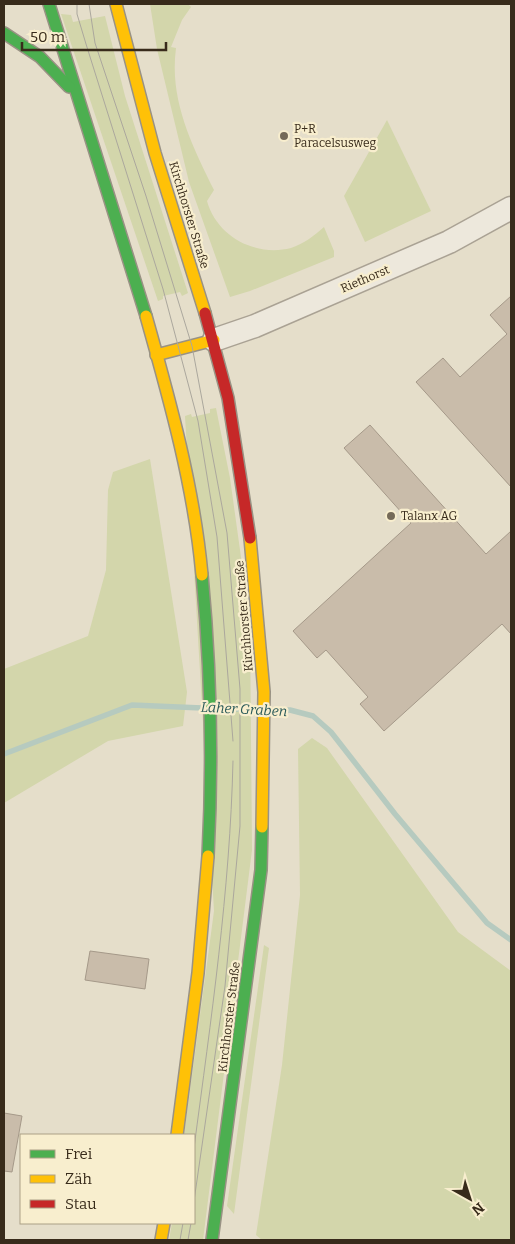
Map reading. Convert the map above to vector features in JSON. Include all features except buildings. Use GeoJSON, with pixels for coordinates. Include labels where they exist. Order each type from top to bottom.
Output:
{"type":"FeatureCollection","features":[{"type":"Feature","properties":{"kind":"main road"},"geometry":{"type":"LineString","coordinates":[[49,4],[172,410],[188,485],[207,606],[210,689],[208,877],[177,1134]]}},
{"type":"Feature","properties":{"kind":"main road","name":"Kirchhorster Straße"},"geometry":{"type":"LineString","coordinates":[[116,4],[155,153],[214,340],[230,408],[248,514],[264,692],[265,736],[261,870],[212,1240]]}},
{"type":"Feature","properties":{"kind":"main road"},"geometry":{"type":"LineString","coordinates":[[4,33],[21,42],[49,63],[76,95]]}},
{"type":"Feature","properties":{"kind":"main road"},"geometry":{"type":"LineString","coordinates":[[156,355],[214,340]]}},
{"type":"Feature","properties":{"kind":"main road"},"geometry":{"type":"LineString","coordinates":[[161,1240],[164,1224]]}},
{"type":"Feature","properties":{"kind":"street","name":"Riethorst"},"geometry":{"type":"LineString","coordinates":[[214,340],[255,326],[450,242],[511,208]]}},
{"type":"Feature","properties":{"kind":"green space"},"geometry":{"type":"Polygon","coordinates":[[[150,4],[188,4],[191,7],[182,20],[171,47],[176,48],[176,86],[179,104],[190,139],[214,190],[207,201],[219,225],[240,241],[252,247],[265,250],[291,248],[312,237],[324,227],[334,251],[334,257],[250,291],[230,297],[189,182],[157,49],[150,4]]]}},
{"type":"Feature","properties":{"kind":"green space"},"geometry":{"type":"Polygon","coordinates":[[[61,14],[71,15],[73,22],[105,16],[125,96],[188,293],[182,296],[180,292],[163,296],[163,299],[158,301],[61,14]]]}},
{"type":"Feature","properties":{"kind":"green space"},"geometry":{"type":"Polygon","coordinates":[[[387,120],[431,211],[365,242],[344,196],[387,120]]]}},
{"type":"Feature","properties":{"kind":"green space"},"geometry":{"type":"Polygon","coordinates":[[[216,408],[230,478],[250,622],[252,850],[203,1240],[169,1240],[172,1224],[195,1224],[195,1134],[184,1134],[214,911],[185,416],[191,414],[192,417],[210,413],[210,409],[216,408]]]}},
{"type":"Feature","properties":{"kind":"green space"},"geometry":{"type":"Polygon","coordinates":[[[150,459],[187,692],[183,726],[108,741],[4,803],[4,669],[88,636],[106,570],[108,490],[113,472],[150,459]]]}},
{"type":"Feature","properties":{"kind":"green space"},"geometry":{"type":"Polygon","coordinates":[[[312,738],[327,748],[458,932],[511,971],[511,1240],[262,1240],[256,1235],[282,1065],[300,895],[298,749],[312,738]]]}},
{"type":"Feature","properties":{"kind":"green space"},"geometry":{"type":"Polygon","coordinates":[[[264,945],[269,948],[234,1214],[227,1206],[264,945]]]}},
{"type":"Feature","properties":{"kind":"waterway","name":"Laher Graben"},"geometry":{"type":"LineString","coordinates":[[4,754],[132,705],[202,708]]}},
{"type":"Feature","properties":{"kind":"waterway","name":"Laher Graben"},"geometry":{"type":"LineString","coordinates":[[219,709],[257,709]]}},
{"type":"Feature","properties":{"kind":"waterway","name":"Laher Graben"},"geometry":{"type":"LineString","coordinates":[[272,710],[290,710],[313,716],[331,732],[395,814],[487,923],[511,940]]}},
{"type":"Feature","properties":{"kind":"tram line"},"geometry":{"type":"LineString","coordinates":[[77,4],[77,14],[86,44],[163,289],[198,421],[217,537],[233,741]]}},
{"type":"Feature","properties":{"kind":"tram line"},"geometry":{"type":"LineString","coordinates":[[89,4],[95,43],[146,196],[192,346],[227,533],[240,689],[240,826],[225,986],[195,1194]]}},
{"type":"Feature","properties":{"kind":"tram line"},"geometry":{"type":"LineString","coordinates":[[195,1140],[224,907],[233,761]]}},
{"type":"Feature","properties":{"kind":"tram line"},"geometry":{"type":"LineString","coordinates":[[180,1240],[183,1224]]}},
{"type":"Feature","properties":{"kind":"tram line"},"geometry":{"type":"LineString","coordinates":[[188,1240],[191,1224]]}},
{"type":"Feature","properties":{"kind":"traffic: fast"},"geometry":{"type":"LineString","coordinates":[[49,4],[146,316]]}},
{"type":"Feature","properties":{"kind":"traffic: fast"},"geometry":{"type":"LineString","coordinates":[[4,33],[40,57],[69,87]]}},
{"type":"Feature","properties":{"kind":"traffic: fast"},"geometry":{"type":"LineString","coordinates":[[202,575],[210,715],[208,856]]}},
{"type":"Feature","properties":{"kind":"traffic: fast"},"geometry":{"type":"LineString","coordinates":[[212,1240],[261,870],[262,827]]}},
{"type":"Feature","properties":{"kind":"traffic: slow"},"geometry":{"type":"LineString","coordinates":[[116,4],[155,153],[205,313]]}},
{"type":"Feature","properties":{"kind":"traffic: slow"},"geometry":{"type":"LineString","coordinates":[[146,316],[180,444],[193,509],[202,575]]}},
{"type":"Feature","properties":{"kind":"traffic: slow"},"geometry":{"type":"LineString","coordinates":[[156,355],[214,340]]}},
{"type":"Feature","properties":{"kind":"traffic: slow"},"geometry":{"type":"LineString","coordinates":[[250,538],[264,692],[262,827]]}},
{"type":"Feature","properties":{"kind":"traffic: slow"},"geometry":{"type":"LineString","coordinates":[[177,1134],[198,973],[208,856]]}},
{"type":"Feature","properties":{"kind":"traffic: slow"},"geometry":{"type":"LineString","coordinates":[[161,1240],[164,1224]]}},
{"type":"Feature","properties":{"kind":"traffic: jam"},"geometry":{"type":"LineString","coordinates":[[205,313],[228,398],[250,538]]}},
{"type":"Feature","properties":{"kind":"place","name":"P+R Paracelsusweg"},"geometry":{"type":"Point","coordinates":[284,136]}},
{"type":"Feature","properties":{"kind":"place","name":"Talanx AG"},"geometry":{"type":"Point","coordinates":[391,516]}}]}
